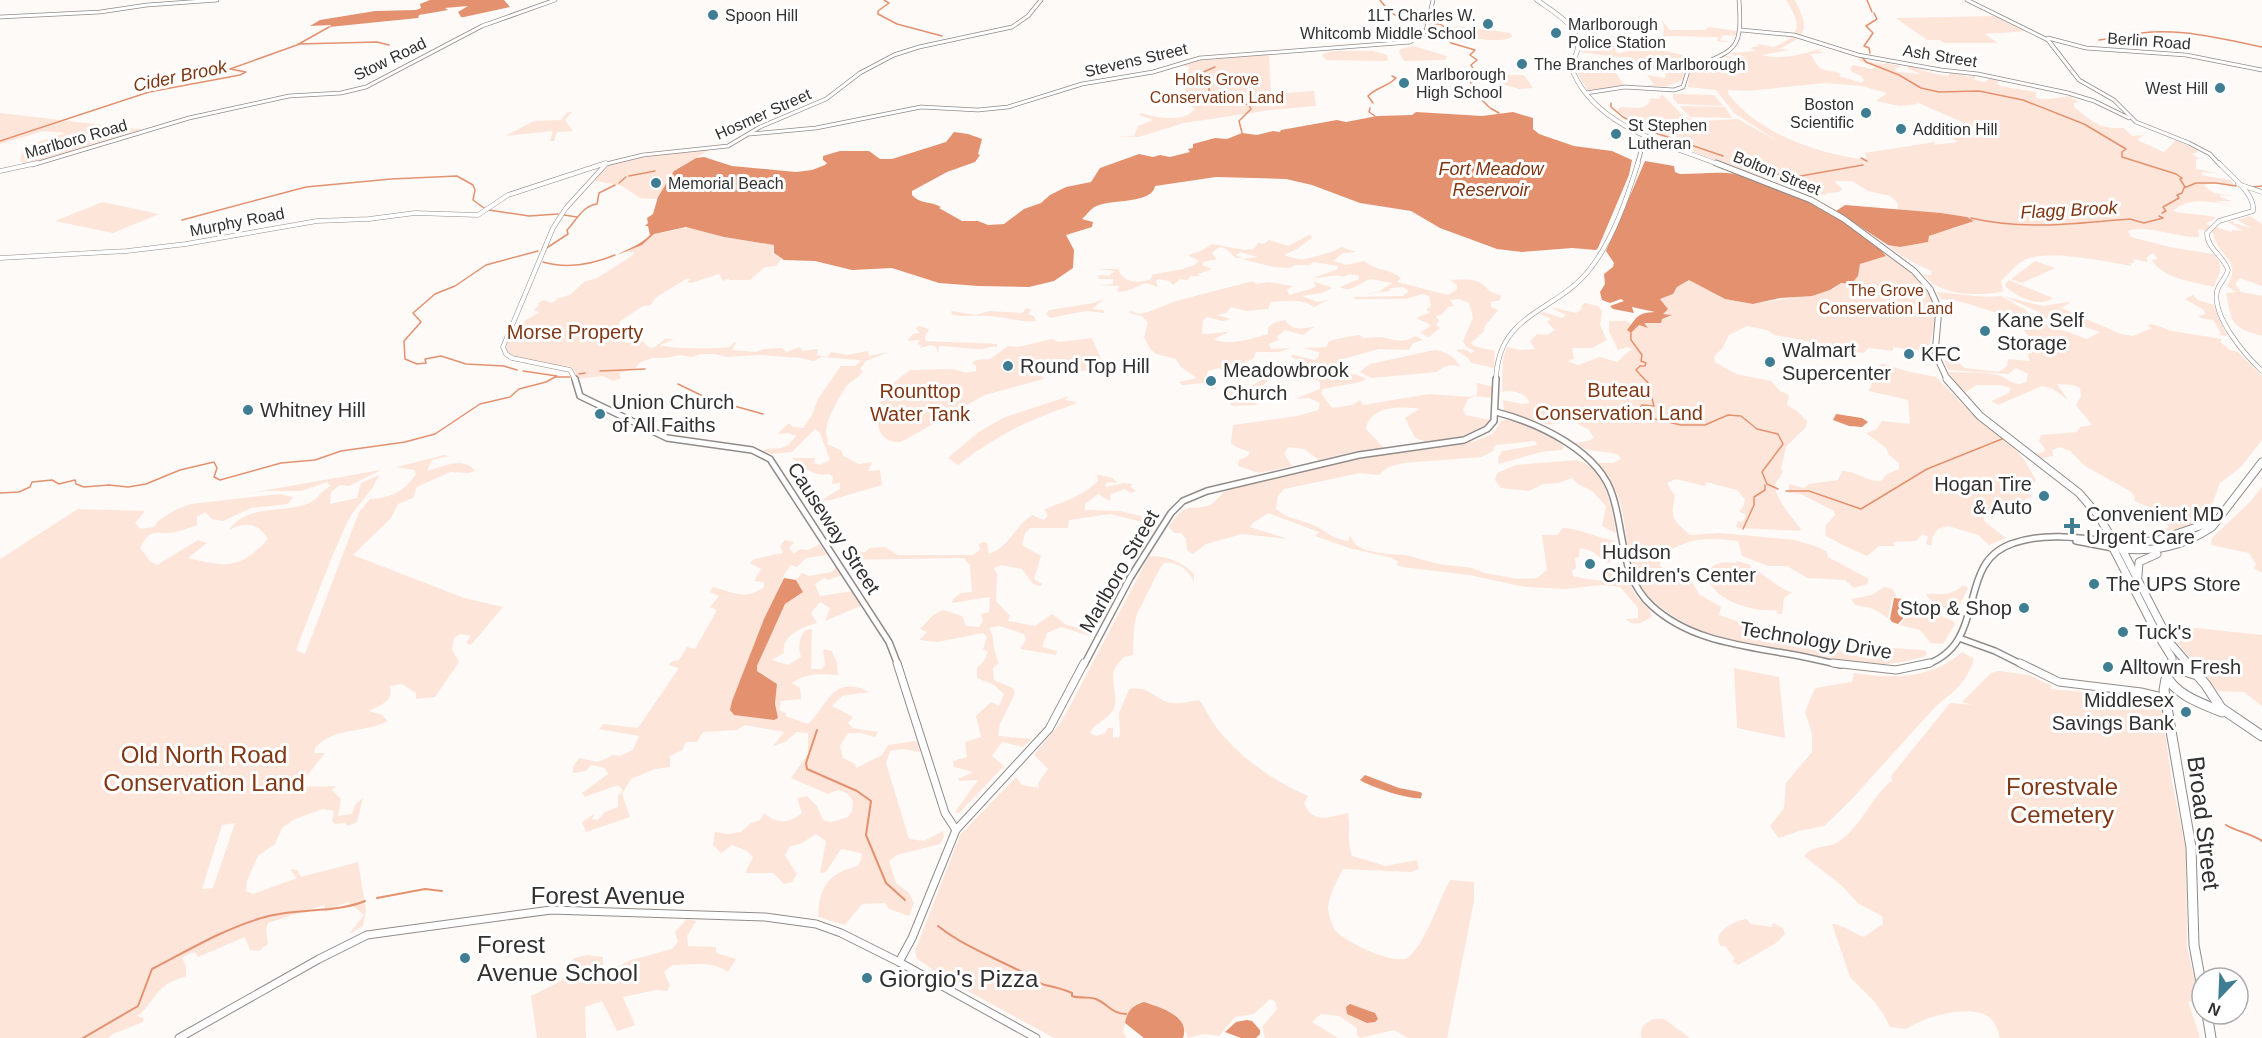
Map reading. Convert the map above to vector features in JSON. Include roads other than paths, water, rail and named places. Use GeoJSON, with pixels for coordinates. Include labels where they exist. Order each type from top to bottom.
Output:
{"type":"FeatureCollection","features":[{"type":"Feature","properties":{"kind":"main road","name":"Bolton Street"},"geometry":{"type":"LineString","coordinates":[[1537,0],[1569,25],[1575,34],[1578,48],[1572,61],[1572,68],[1586,93],[1607,114],[1664,144],[1806,198],[1836,214],[1898,257],[1925,282],[1937,302],[1940,315],[1935,348],[1944,376],[1960,396],[1992,426],[2075,489],[2098,515],[2114,545]]}},
{"type":"Feature","properties":{"kind":"main road"},"geometry":{"type":"LineString","coordinates":[[2138,578],[2138,565],[2142,560],[2177,548],[2212,527],[2261,463]]}},
{"type":"Feature","properties":{"kind":"main road"},"geometry":{"type":"LineString","coordinates":[[2114,545],[2159,542],[2217,520]]}},
{"type":"Feature","properties":{"kind":"main road"},"geometry":{"type":"LineString","coordinates":[[2114,545],[2122,549],[2164,551]]}},
{"type":"Feature","properties":{"kind":"main road"},"geometry":{"type":"LineString","coordinates":[[2114,545],[2156,632],[2172,658],[2166,679],[2186,694],[2232,717],[2262,736]]}},
{"type":"Feature","properties":{"kind":"main road"},"geometry":{"type":"LineString","coordinates":[[2122,549],[2164,634],[2209,690],[2216,703],[2232,717]]}},
{"type":"Feature","properties":{"kind":"main road"},"geometry":{"type":"LineString","coordinates":[[2170,670],[2182,670],[2197,676]]}},
{"type":"Feature","properties":{"kind":"main road","name":"Broad Street"},"geometry":{"type":"LineString","coordinates":[[2166,679],[2164,684],[2191,847],[2194,945],[2198,966]]}},
{"type":"Feature","properties":{"kind":"main road"},"geometry":{"type":"LineString","coordinates":[[2167,699],[2186,694],[2201,696],[2209,690]]}},
{"type":"Feature","properties":{"kind":"street"},"geometry":{"type":"LineString","coordinates":[[0,17],[94,12],[153,4],[217,0]]}},
{"type":"Feature","properties":{"kind":"street","name":"Stow Road"},"geometry":{"type":"LineString","coordinates":[[157,127],[289,96],[341,93],[366,87],[472,31],[555,0]]}},
{"type":"Feature","properties":{"kind":"street","name":"Hosmer Street"},"geometry":{"type":"LineString","coordinates":[[478,215],[508,195],[607,163],[654,154],[730,145],[748,134],[826,99],[857,75],[894,55],[919,47],[988,34],[1014,26],[1028,16],[1041,0]]}},
{"type":"Feature","properties":{"kind":"street","name":"Stevens Street"},"geometry":{"type":"LineString","coordinates":[[748,134],[810,129],[921,107],[977,110],[1008,107],[1083,84],[1153,72],[1200,58],[1410,42],[1422,38],[1426,33],[1433,0]]}},
{"type":"Feature","properties":{"kind":"street"},"geometry":{"type":"LineString","coordinates":[[1586,93],[1623,87],[1679,89],[1685,86],[1690,70],[1730,50],[1739,39],[1740,0]]}},
{"type":"Feature","properties":{"kind":"street"},"geometry":{"type":"LineString","coordinates":[[1967,0],[2052,42],[2076,78],[2114,100],[2132,120]]}},
{"type":"Feature","properties":{"kind":"street","name":"Ash Street"},"geometry":{"type":"LineString","coordinates":[[1741,30],[1794,35],[1858,55],[1941,70],[1978,74],[2068,93],[2094,101],[2205,151],[2238,184]]}},
{"type":"Feature","properties":{"kind":"street","name":"Berlin Road"},"geometry":{"type":"LineString","coordinates":[[2035,33],[2086,48],[2126,48],[2186,55],[2262,70]]}},
{"type":"Feature","properties":{"kind":"street"},"geometry":{"type":"LineString","coordinates":[[2117,112],[2126,113]]}},
{"type":"Feature","properties":{"kind":"street","name":"Marlboro Road"},"geometry":{"type":"LineString","coordinates":[[0,171],[31,165],[157,127]]}},
{"type":"Feature","properties":{"kind":"street"},"geometry":{"type":"LineString","coordinates":[[1497,412],[1500,348],[1519,326],[1580,280],[1596,261],[1635,171],[1644,144],[1651,138]]}},
{"type":"Feature","properties":{"kind":"street"},"geometry":{"type":"LineString","coordinates":[[1644,144],[1664,144]]}},
{"type":"Feature","properties":{"kind":"street","name":"Causeway Street"},"geometry":{"type":"LineString","coordinates":[[607,163],[566,208],[553,228],[515,315],[503,352],[506,356],[517,360],[565,368],[574,374],[580,396],[635,421],[659,435],[680,441],[752,450],[770,459],[887,638],[902,675],[945,813],[956,830]]}},
{"type":"Feature","properties":{"kind":"street"},"geometry":{"type":"LineString","coordinates":[[2238,184],[2262,192]]}},
{"type":"Feature","properties":{"kind":"street"},"geometry":{"type":"LineString","coordinates":[[2238,184],[2253,202],[2253,211],[2214,224],[2208,231],[2207,240],[2227,267],[2227,273],[2218,290],[2219,308],[2241,350],[2262,371]]}},
{"type":"Feature","properties":{"kind":"street","name":"Murphy Road"},"geometry":{"type":"LineString","coordinates":[[0,258],[127,251],[186,244],[244,232],[325,220],[369,219],[415,213],[478,215]]}},
{"type":"Feature","properties":{"kind":"street","name":"Marlboro Street"},"geometry":{"type":"LineString","coordinates":[[899,962],[912,938],[956,830],[1049,729],[1137,564],[1167,518],[1180,504],[1207,491],[1351,456],[1425,447],[1469,438],[1490,427],[1497,412]]}},
{"type":"Feature","properties":{"kind":"street","name":"Technology Drive"},"geometry":{"type":"LineString","coordinates":[[1497,412],[1529,421],[1554,432],[1595,468],[1611,490],[1628,567],[1637,589],[1667,617],[1709,637],[1847,665],[1886,670],[1917,667],[1935,662],[1953,649],[1982,571],[1990,556],[2015,542],[2039,538],[2062,538],[2114,545]]}},
{"type":"Feature","properties":{"kind":"street"},"geometry":{"type":"LineString","coordinates":[[1959,638],[1995,651],[2059,682],[2141,692],[2167,699]]}},
{"type":"Feature","properties":{"kind":"street","name":"Forest Avenue"},"geometry":{"type":"LineString","coordinates":[[179,1038],[319,959],[367,935],[540,911],[612,911],[795,920],[835,930],[899,962],[1036,1038]]}},
{"type":"Feature","properties":{"kind":"water"},"geometry":{"type":"Polygon","coordinates":[[[430,0],[504,0],[510,7],[464,17],[461,17],[458,12],[468,6],[445,8],[448,10],[419,15],[418,18],[329,27],[331,25],[310,26],[320,20],[375,11],[416,10],[421,8],[420,4],[430,0]]]}},
{"type":"Feature","properties":{"kind":"water","name":"Fort Meadow Reservoir"},"geometry":{"type":"Polygon","coordinates":[[[1416,112],[1482,116],[1513,112],[1533,118],[1533,129],[1539,134],[1574,146],[1612,151],[1632,160],[1629,175],[1598,248],[1596,250],[1572,248],[1522,252],[1497,249],[1440,228],[1411,211],[1360,203],[1312,185],[1286,179],[1216,177],[1155,186],[1153,191],[1140,198],[1105,203],[1093,208],[1082,219],[1093,222],[1092,227],[1066,235],[1074,250],[1073,268],[1054,281],[1029,287],[939,283],[892,268],[852,270],[815,261],[784,260],[774,253],[774,245],[724,237],[686,227],[654,234],[642,245],[617,255],[650,235],[648,226],[645,226],[648,223],[647,218],[653,214],[658,197],[674,171],[696,158],[704,157],[732,166],[796,172],[812,170],[825,165],[827,163],[823,160],[823,156],[840,151],[869,151],[880,159],[892,159],[946,142],[954,132],[968,134],[982,139],[978,154],[980,155],[975,162],[947,172],[912,191],[912,195],[918,200],[941,207],[939,208],[962,221],[978,221],[988,225],[1004,224],[1024,209],[1041,203],[1050,195],[1066,187],[1091,182],[1100,168],[1139,154],[1170,157],[1190,152],[1188,149],[1193,148],[1193,144],[1215,138],[1227,139],[1242,133],[1257,135],[1337,120],[1346,122],[1377,116],[1412,115],[1416,112]]]}},
{"type":"Feature","properties":{"kind":"water"},"geometry":{"type":"Polygon","coordinates":[[[1645,161],[1674,166],[1675,172],[1680,174],[1727,173],[1765,182],[1836,216],[1874,243],[1886,256],[1860,264],[1858,276],[1851,284],[1841,283],[1830,290],[1812,296],[1780,298],[1753,304],[1725,299],[1689,280],[1677,287],[1673,294],[1660,299],[1668,309],[1663,314],[1672,315],[1662,319],[1661,323],[1644,323],[1648,328],[1639,325],[1631,333],[1627,330],[1638,316],[1655,312],[1632,307],[1634,313],[1613,309],[1610,306],[1624,301],[1621,299],[1610,303],[1602,300],[1600,292],[1605,284],[1604,274],[1613,267],[1614,263],[1606,251],[1645,161]]]}},
{"type":"Feature","properties":{"kind":"water"},"geometry":{"type":"Polygon","coordinates":[[[1845,205],[1941,213],[1967,217],[1974,221],[1929,236],[1928,242],[1900,247],[1888,245],[1836,211],[1845,205]]]}},
{"type":"Feature","properties":{"kind":"water"},"geometry":{"type":"Polygon","coordinates":[[[1836,414],[1862,418],[1868,422],[1862,427],[1849,426],[1833,420],[1836,414]]]}},
{"type":"Feature","properties":{"kind":"water"},"geometry":{"type":"Polygon","coordinates":[[[784,578],[796,580],[803,592],[785,604],[757,666],[757,671],[777,684],[775,704],[778,718],[774,720],[734,715],[730,710],[732,701],[764,619],[784,578]]]}},
{"type":"Feature","properties":{"kind":"water"},"geometry":{"type":"Polygon","coordinates":[[[1894,598],[1903,599],[1909,605],[1906,615],[1898,624],[1890,619],[1894,598]]]}},
{"type":"Feature","properties":{"kind":"water"},"geometry":{"type":"Polygon","coordinates":[[[1365,775],[1399,788],[1420,792],[1422,793],[1421,798],[1400,795],[1372,786],[1360,780],[1365,775]]]}},
{"type":"Feature","properties":{"kind":"water"},"geometry":{"type":"Polygon","coordinates":[[[1144,1002],[1178,1018],[1184,1030],[1183,1038],[1144,1038],[1125,1023],[1131,1010],[1144,1002]]]}},
{"type":"Feature","properties":{"kind":"water"},"geometry":{"type":"Polygon","coordinates":[[[1350,1004],[1375,1013],[1378,1019],[1367,1023],[1347,1014],[1346,1007],[1350,1004]]]}},
{"type":"Feature","properties":{"kind":"water"},"geometry":{"type":"Polygon","coordinates":[[[1252,1021],[1260,1030],[1256,1038],[1241,1038],[1225,1032],[1236,1022],[1252,1021]]]}},
{"type":"Feature","properties":{"kind":"waterway"},"geometry":{"type":"LineString","coordinates":[[884,0],[889,3],[878,11],[878,14],[897,24],[942,36]]}},
{"type":"Feature","properties":{"kind":"waterway"},"geometry":{"type":"LineString","coordinates":[[1380,0],[1389,11],[1400,18],[1426,23]]}},
{"type":"Feature","properties":{"kind":"waterway"},"geometry":{"type":"LineString","coordinates":[[1867,0],[1872,12]]}},
{"type":"Feature","properties":{"kind":"waterway"},"geometry":{"type":"LineString","coordinates":[[1870,53],[1869,48],[1864,46],[1873,33],[1866,26],[1877,19],[1874,13]]}},
{"type":"Feature","properties":{"kind":"waterway"},"geometry":{"type":"LineString","coordinates":[[1431,24],[1440,24],[1446,28],[1445,33],[1451,43],[1475,50],[1470,55],[1477,60],[1471,65],[1475,72]]}},
{"type":"Feature","properties":{"kind":"waterway","name":"Cider Brook"},"geometry":{"type":"LineString","coordinates":[[299,44],[329,27]]}},
{"type":"Feature","properties":{"kind":"waterway"},"geometry":{"type":"LineString","coordinates":[[2122,37],[2139,33],[2174,32],[2210,36],[2262,47]]}},
{"type":"Feature","properties":{"kind":"waterway"},"geometry":{"type":"LineString","coordinates":[[2099,40],[2120,37]]}},
{"type":"Feature","properties":{"kind":"waterway"},"geometry":{"type":"LineString","coordinates":[[299,44],[377,42],[389,45]]}},
{"type":"Feature","properties":{"kind":"waterway","name":"Cider Brook"},"geometry":{"type":"LineString","coordinates":[[0,141],[149,92],[240,75],[246,72],[230,69],[299,44]]}},
{"type":"Feature","properties":{"kind":"waterway"},"geometry":{"type":"LineString","coordinates":[[1862,57],[1866,62],[1899,75],[1921,88],[1939,92],[1979,91],[2023,100],[2084,124],[2126,149],[2122,152],[2122,157],[2176,174],[2182,178],[2180,179],[2185,187]]}},
{"type":"Feature","properties":{"kind":"waterway"},"geometry":{"type":"LineString","coordinates":[[1215,67],[1201,73],[1200,78],[1209,84],[1209,91],[1249,105],[1251,109],[1239,121],[1242,133]]}},
{"type":"Feature","properties":{"kind":"waterway"},"geometry":{"type":"LineString","coordinates":[[1475,74],[1468,78],[1489,107]]}},
{"type":"Feature","properties":{"kind":"waterway"},"geometry":{"type":"LineString","coordinates":[[1373,103],[1368,96],[1396,78],[1392,76]]}},
{"type":"Feature","properties":{"kind":"waterway"},"geometry":{"type":"LineString","coordinates":[[1611,103],[1611,107],[1623,117],[1650,131],[1723,156]]}},
{"type":"Feature","properties":{"kind":"waterway"},"geometry":{"type":"LineString","coordinates":[[1370,108],[1369,112],[1375,116]]}},
{"type":"Feature","properties":{"kind":"waterway"},"geometry":{"type":"LineString","coordinates":[[1490,108],[1499,113]]}},
{"type":"Feature","properties":{"kind":"waterway"},"geometry":{"type":"LineString","coordinates":[[1861,158],[1867,161]]}},
{"type":"Feature","properties":{"kind":"waterway"},"geometry":{"type":"LineString","coordinates":[[1750,170],[1795,177],[1863,165]]}},
{"type":"Feature","properties":{"kind":"waterway"},"geometry":{"type":"LineString","coordinates":[[629,176],[655,171]]}},
{"type":"Feature","properties":{"kind":"waterway"},"geometry":{"type":"LineString","coordinates":[[182,220],[306,187],[391,179],[457,176],[473,185],[475,190],[473,200],[484,208]]}},
{"type":"Feature","properties":{"kind":"waterway"},"geometry":{"type":"LineString","coordinates":[[619,183],[626,177]]}},
{"type":"Feature","properties":{"kind":"waterway","name":"Flagg Brook"},"geometry":{"type":"LineString","coordinates":[[2162,213],[2166,211],[2163,207],[2179,198],[2177,195],[2182,193],[2184,188],[2196,183],[2236,186]]}},
{"type":"Feature","properties":{"kind":"waterway"},"geometry":{"type":"LineString","coordinates":[[545,249],[568,234],[567,230],[583,211],[597,204],[599,193],[615,185]]}},
{"type":"Feature","properties":{"kind":"waterway","name":"Flagg Brook"},"geometry":{"type":"LineString","coordinates":[[2253,187],[2262,186]]}},
{"type":"Feature","properties":{"kind":"waterway"},"geometry":{"type":"LineString","coordinates":[[489,210],[529,216],[558,214]]}},
{"type":"Feature","properties":{"kind":"waterway"},"geometry":{"type":"LineString","coordinates":[[564,215],[577,217]]}},
{"type":"Feature","properties":{"kind":"waterway","name":"Flagg Brook"},"geometry":{"type":"LineString","coordinates":[[1971,218],[2031,225],[2130,219],[2144,223],[2163,218],[2159,216]]}},
{"type":"Feature","properties":{"kind":"waterway"},"geometry":{"type":"LineString","coordinates":[[517,370],[504,366],[466,364],[441,356],[425,359],[426,363],[417,364],[405,359],[404,341],[421,322],[413,313],[435,294],[455,286],[486,265],[538,251]]}},
{"type":"Feature","properties":{"kind":"waterway"},"geometry":{"type":"LineString","coordinates":[[543,262],[561,265],[580,264],[615,255]]}},
{"type":"Feature","properties":{"kind":"waterway"},"geometry":{"type":"LineString","coordinates":[[1631,333],[1631,340],[1642,355],[1641,361],[1646,363],[1645,366],[1640,366],[1636,370],[1649,384],[1645,387],[1650,391],[1654,406],[1642,405],[1637,411],[1655,419],[1681,425],[1705,425],[1728,415],[1741,416],[1757,429],[1778,434],[1783,444],[1762,472],[1767,484],[1778,489]]}},
{"type":"Feature","properties":{"kind":"waterway"},"geometry":{"type":"LineString","coordinates":[[600,371],[645,369]]}},
{"type":"Feature","properties":{"kind":"waterway"},"geometry":{"type":"LineString","coordinates":[[0,493],[19,492],[30,487],[32,482],[52,480],[59,484],[75,480],[76,484],[84,487],[109,485],[128,487],[146,484],[180,470],[214,462],[217,468],[214,477],[220,480],[281,463],[315,460],[341,451],[405,442],[435,434],[480,404],[510,397],[519,389],[546,382],[557,376],[523,371]]}},
{"type":"Feature","properties":{"kind":"waterway"},"geometry":{"type":"LineString","coordinates":[[579,374],[585,373]]}},
{"type":"Feature","properties":{"kind":"waterway"},"geometry":{"type":"LineString","coordinates":[[556,377],[570,377]]}},
{"type":"Feature","properties":{"kind":"waterway"},"geometry":{"type":"LineString","coordinates":[[678,384],[709,399],[763,414]]}},
{"type":"Feature","properties":{"kind":"waterway"},"geometry":{"type":"LineString","coordinates":[[1786,491],[1809,491],[1861,509],[1927,469],[2002,439]]}},
{"type":"Feature","properties":{"kind":"waterway"},"geometry":{"type":"LineString","coordinates":[[1743,529],[1754,505],[1754,497],[1765,490],[1765,485]]}},
{"type":"Feature","properties":{"kind":"waterway"},"geometry":{"type":"LineString","coordinates":[[817,730],[806,763],[807,769],[857,791],[871,801],[866,835],[886,883],[905,900]]}},
{"type":"Feature","properties":{"kind":"waterway"},"geometry":{"type":"LineString","coordinates":[[2226,825],[2262,841]]}},
{"type":"Feature","properties":{"kind":"waterway"},"geometry":{"type":"LineString","coordinates":[[377,898],[425,889],[442,891]]}},
{"type":"Feature","properties":{"kind":"waterway"},"geometry":{"type":"LineString","coordinates":[[83,1038],[138,1006],[152,969],[207,940],[236,927],[277,914],[342,907],[365,901]]}},
{"type":"Feature","properties":{"kind":"waterway"},"geometry":{"type":"LineString","coordinates":[[938,926],[966,945],[1041,984],[1059,988],[1072,993],[1075,997],[1096,999],[1114,1011],[1126,1014]]}},
{"type":"Feature","properties":{"kind":"place","name":"Spoon Hill"},"geometry":{"type":"Point","coordinates":[713,15]}},
{"type":"Feature","properties":{"kind":"place","name":"1LT Charles W. Whitcomb Middle School"},"geometry":{"type":"Point","coordinates":[1488,24]}},
{"type":"Feature","properties":{"kind":"place","name":"Marlborough Police Station"},"geometry":{"type":"Point","coordinates":[1556,33]}},
{"type":"Feature","properties":{"kind":"place","name":"The Branches of Marlborough"},"geometry":{"type":"Point","coordinates":[1522,64]}},
{"type":"Feature","properties":{"kind":"place","name":"Marlborough High School"},"geometry":{"type":"Point","coordinates":[1404,83]}},
{"type":"Feature","properties":{"kind":"place","name":"West Hill"},"geometry":{"type":"Point","coordinates":[2220,88]}},
{"type":"Feature","properties":{"kind":"place","name":"Boston Scientific"},"geometry":{"type":"Point","coordinates":[1866,113]}},
{"type":"Feature","properties":{"kind":"place","name":"Addition Hill"},"geometry":{"type":"Point","coordinates":[1901,129]}},
{"type":"Feature","properties":{"kind":"place","name":"St Stephen Lutheran"},"geometry":{"type":"Point","coordinates":[1616,134]}},
{"type":"Feature","properties":{"kind":"place","name":"Memorial Beach"},"geometry":{"type":"Point","coordinates":[656,183]}},
{"type":"Feature","properties":{"kind":"place","name":"Kane Self Storage"},"geometry":{"type":"Point","coordinates":[1985,331]}},
{"type":"Feature","properties":{"kind":"place","name":"KFC"},"geometry":{"type":"Point","coordinates":[1909,354]}},
{"type":"Feature","properties":{"kind":"place","name":"Walmart Supercenter"},"geometry":{"type":"Point","coordinates":[1770,362]}},
{"type":"Feature","properties":{"kind":"place","name":"Round Top Hill"},"geometry":{"type":"Point","coordinates":[1008,366]}},
{"type":"Feature","properties":{"kind":"place","name":"Meadowbrook Church"},"geometry":{"type":"Point","coordinates":[1211,381]}},
{"type":"Feature","properties":{"kind":"place","name":"Whitney Hill"},"geometry":{"type":"Point","coordinates":[248,410]}},
{"type":"Feature","properties":{"kind":"place","name":"Union Church of All Faiths"},"geometry":{"type":"Point","coordinates":[600,414]}},
{"type":"Feature","properties":{"kind":"place","name":"Hogan Tire & Auto"},"geometry":{"type":"Point","coordinates":[2044,496]}},
{"type":"Feature","properties":{"kind":"place","name":"Convenient MD Urgent Care"},"geometry":{"type":"Point","coordinates":[2072,526]}},
{"type":"Feature","properties":{"kind":"place","name":"Hudson Children's Center"},"geometry":{"type":"Point","coordinates":[1590,564]}},
{"type":"Feature","properties":{"kind":"place","name":"The UPS Store"},"geometry":{"type":"Point","coordinates":[2094,584]}},
{"type":"Feature","properties":{"kind":"place","name":"Stop & Shop"},"geometry":{"type":"Point","coordinates":[2024,608]}},
{"type":"Feature","properties":{"kind":"place","name":"Tuck's"},"geometry":{"type":"Point","coordinates":[2123,632]}},
{"type":"Feature","properties":{"kind":"place","name":"Alltown Fresh"},"geometry":{"type":"Point","coordinates":[2108,667]}},
{"type":"Feature","properties":{"kind":"place","name":"Middlesex Savings Bank"},"geometry":{"type":"Point","coordinates":[2186,712]}},
{"type":"Feature","properties":{"kind":"place","name":"Forest Avenue School"},"geometry":{"type":"Point","coordinates":[465,958]}},
{"type":"Feature","properties":{"kind":"place","name":"Giorgio's Pizza"},"geometry":{"type":"Point","coordinates":[867,978]}},
{"type":"Feature","properties":{"kind":"park label","name":"Holts Grove Conservation Land"},"geometry":{"type":"Point","coordinates":[1217,88]}},
{"type":"Feature","properties":{"kind":"park label","name":"The Grove Conservation Land"},"geometry":{"type":"Point","coordinates":[1886,299]}},
{"type":"Feature","properties":{"kind":"park label","name":"Morse Property"},"geometry":{"type":"Point","coordinates":[575,332]}},
{"type":"Feature","properties":{"kind":"park label","name":"Rounttop Water Tank"},"geometry":{"type":"Point","coordinates":[920,402]}},
{"type":"Feature","properties":{"kind":"park label","name":"Buteau Conservation Land"},"geometry":{"type":"Point","coordinates":[1619,402]}},
{"type":"Feature","properties":{"kind":"park label","name":"Old North Road Conservation Land"},"geometry":{"type":"Point","coordinates":[204,768]}},
{"type":"Feature","properties":{"kind":"park label","name":"Forestvale Cemetery"},"geometry":{"type":"Point","coordinates":[2062,800]}}]}
